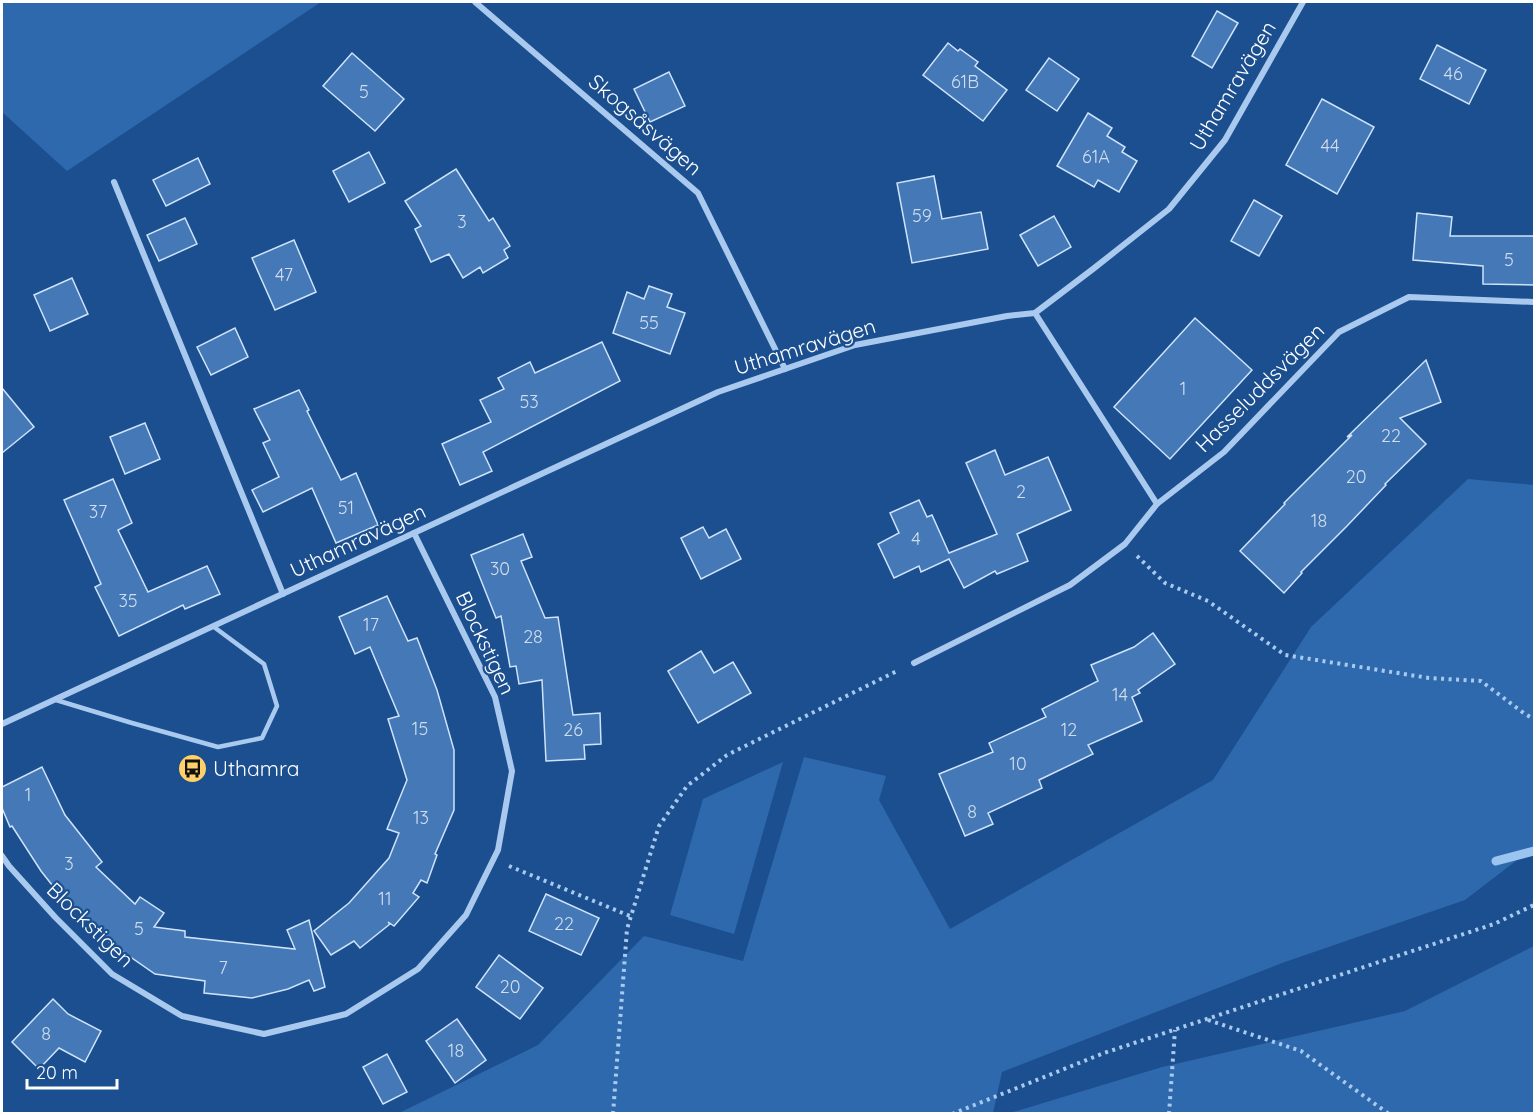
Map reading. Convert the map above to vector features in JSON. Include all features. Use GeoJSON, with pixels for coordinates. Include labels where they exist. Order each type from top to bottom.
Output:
{"type":"FeatureCollection","features":[{"type":"Feature","properties":{"kind":"street","name":"Skogsåsvägen"},"geometry":{"type":"LineString","coordinates":[[475,2],[698,193],[785,369]]}},
{"type":"Feature","properties":{"kind":"street","name":"Uthamravägen"},"geometry":{"type":"LineString","coordinates":[[2,724],[718,392],[855,345],[1035,313],[1169,209],[1225,140],[1303,2]]}},
{"type":"Feature","properties":{"kind":"street","name":"Uthamravägen"},"geometry":{"type":"LineString","coordinates":[[114,182],[283,594]]}},
{"type":"Feature","properties":{"kind":"street","name":"Hasseluddsvägen"},"geometry":{"type":"LineString","coordinates":[[914,663],[1070,585],[1125,544],[1156,504],[1224,452],[1339,332],[1409,297],[1534,302]]}},
{"type":"Feature","properties":{"kind":"street"},"geometry":{"type":"LineString","coordinates":[[1035,313],[1156,504]]}},
{"type":"Feature","properties":{"kind":"street","name":"Blockstigen"},"geometry":{"type":"LineString","coordinates":[[2,856],[55,917],[112,975],[182,1016],[264,1034],[346,1014],[418,969],[466,915],[498,850],[512,771],[495,697],[414,533]]}},
{"type":"Feature","properties":{"kind":"lane"},"geometry":{"type":"LineString","coordinates":[[56,700],[218,747],[262,738],[277,706],[264,664],[214,627]]}},
{"type":"Feature","properties":{"kind":"path"},"geometry":{"type":"LineString","coordinates":[[1125,544],[1165,583],[1208,601],[1285,656],[1429,678],[1481,681],[1534,719]]}},
{"type":"Feature","properties":{"kind":"path"},"geometry":{"type":"LineString","coordinates":[[613,1113],[627,929],[659,826],[687,786],[727,755],[914,663]]}},
{"type":"Feature","properties":{"kind":"path"},"geometry":{"type":"LineString","coordinates":[[502,863],[630,916]]}},
{"type":"Feature","properties":{"kind":"path"},"geometry":{"type":"LineString","coordinates":[[952,1113],[1104,1053],[1494,924],[1534,905]]}},
{"type":"Feature","properties":{"kind":"path"},"geometry":{"type":"LineString","coordinates":[[1206,1019],[1301,1050],[1389,1113]]}},
{"type":"Feature","properties":{"kind":"path"},"geometry":{"type":"LineString","coordinates":[[1169,1113],[1175,1030]]}},
{"type":"Feature","properties":{"kind":"shaded area"},"geometry":{"type":"Polygon","coordinates":[[[2,2],[321,2],[67,171],[2,112],[2,2]]]}},
{"type":"Feature","properties":{"kind":"shaded area"},"geometry":{"type":"Polygon","coordinates":[[[1468,479],[1534,485],[1534,847],[1465,900],[1282,963],[1002,1072],[993,1113],[399,1113],[538,1045],[644,936],[743,961],[804,757],[886,776],[879,800],[950,929],[1213,780],[1311,627],[1468,479]]]}},
{"type":"Feature","properties":{"kind":"shaded area"},"geometry":{"type":"Polygon","coordinates":[[[783,762],[734,934],[670,915],[703,799],[783,762]]]}},
{"type":"Feature","properties":{"kind":"shaded area"},"geometry":{"type":"Polygon","coordinates":[[[1534,946],[1534,1113],[1010,1113],[1162,1067],[1405,1011],[1534,946]]]}},
{"type":"Feature","properties":{"kind":"building"},"geometry":{"type":"Polygon","coordinates":[[[1217,11],[1238,23],[1212,68],[1192,56],[1217,11]]]}},
{"type":"Feature","properties":{"kind":"building"},"geometry":{"type":"Polygon","coordinates":[[[948,43],[978,62],[975,66],[1007,90],[983,121],[923,75],[948,43]]]}},
{"type":"Feature","properties":{"kind":"building"},"geometry":{"type":"Polygon","coordinates":[[[1437,45],[1486,70],[1469,104],[1420,79],[1437,45]]]}},
{"type":"Feature","properties":{"kind":"building"},"geometry":{"type":"Polygon","coordinates":[[[352,53],[404,99],[375,131],[323,86],[352,53]]]}},
{"type":"Feature","properties":{"kind":"building"},"geometry":{"type":"Polygon","coordinates":[[[1049,58],[1079,79],[1057,111],[1026,90],[1049,58]]]}},
{"type":"Feature","properties":{"kind":"building"},"geometry":{"type":"Polygon","coordinates":[[[669,72],[685,106],[650,122],[634,89],[669,72]]]}},
{"type":"Feature","properties":{"kind":"building"},"geometry":{"type":"Polygon","coordinates":[[[1322,99],[1374,127],[1337,194],[1286,165],[1322,99]]]}},
{"type":"Feature","properties":{"kind":"building"},"geometry":{"type":"Polygon","coordinates":[[[1088,113],[1112,128],[1107,136],[1125,147],[1122,152],[1137,161],[1119,192],[1098,180],[1094,187],[1057,166],[1088,113]]]}},
{"type":"Feature","properties":{"kind":"building"},"geometry":{"type":"Polygon","coordinates":[[[369,152],[385,183],[349,202],[333,171],[369,152]]]}},
{"type":"Feature","properties":{"kind":"building"},"geometry":{"type":"Polygon","coordinates":[[[198,158],[210,184],[166,206],[153,180],[198,158]]]}},
{"type":"Feature","properties":{"kind":"building"},"geometry":{"type":"Polygon","coordinates":[[[456,169],[489,221],[493,218],[510,246],[504,250],[508,258],[483,273],[480,267],[463,278],[449,254],[431,262],[415,229],[421,226],[405,201],[456,169]]]}},
{"type":"Feature","properties":{"kind":"building"},"geometry":{"type":"Polygon","coordinates":[[[934,176],[942,219],[981,212],[988,249],[912,263],[897,183],[934,176]]]}},
{"type":"Feature","properties":{"kind":"building"},"geometry":{"type":"Polygon","coordinates":[[[1254,200],[1282,216],[1259,256],[1231,241],[1254,200]]]}},
{"type":"Feature","properties":{"kind":"building"},"geometry":{"type":"Polygon","coordinates":[[[1417,213],[1452,217],[1450,236],[1534,236],[1534,285],[1483,284],[1483,266],[1413,260],[1417,213]]]}},
{"type":"Feature","properties":{"kind":"building"},"geometry":{"type":"Polygon","coordinates":[[[1054,216],[1071,247],[1038,266],[1020,235],[1054,216]]]}},
{"type":"Feature","properties":{"kind":"building"},"geometry":{"type":"Polygon","coordinates":[[[185,218],[197,244],[159,261],[147,235],[185,218]]]}},
{"type":"Feature","properties":{"kind":"building"},"geometry":{"type":"Polygon","coordinates":[[[294,240],[316,292],[275,310],[252,258],[294,240]]]}},
{"type":"Feature","properties":{"kind":"building"},"geometry":{"type":"Polygon","coordinates":[[[72,278],[88,314],[50,331],[34,295],[72,278]]]}},
{"type":"Feature","properties":{"kind":"building"},"geometry":{"type":"Polygon","coordinates":[[[649,286],[672,294],[667,307],[685,313],[670,354],[613,333],[627,292],[644,299],[649,286]]]}},
{"type":"Feature","properties":{"kind":"building"},"geometry":{"type":"Polygon","coordinates":[[[1195,318],[1252,370],[1170,459],[1114,407],[1195,318]]]}},
{"type":"Feature","properties":{"kind":"building"},"geometry":{"type":"Polygon","coordinates":[[[235,328],[248,357],[211,375],[197,347],[235,328]]]}},
{"type":"Feature","properties":{"kind":"building"},"geometry":{"type":"Polygon","coordinates":[[[602,342],[620,381],[483,452],[492,471],[460,485],[442,444],[491,422],[480,400],[504,389],[498,378],[530,362],[535,373],[602,342]]]}},
{"type":"Feature","properties":{"kind":"building"},"geometry":{"type":"Polygon","coordinates":[[[1426,360],[1441,402],[1400,418],[1426,444],[1301,572],[1284,593],[1240,551],[1352,435],[1347,437],[1426,360]]]}},
{"type":"Feature","properties":{"kind":"building"},"geometry":{"type":"Polygon","coordinates":[[[2,388],[34,427],[2,453],[2,388]]]}},
{"type":"Feature","properties":{"kind":"building"},"geometry":{"type":"Polygon","coordinates":[[[299,390],[341,480],[356,473],[378,525],[336,543],[312,488],[263,512],[252,490],[279,477],[263,443],[270,440],[254,409],[299,390]]]}},
{"type":"Feature","properties":{"kind":"building"},"geometry":{"type":"Polygon","coordinates":[[[145,423],[160,459],[125,474],[110,437],[145,423]]]}},
{"type":"Feature","properties":{"kind":"building"},"geometry":{"type":"Polygon","coordinates":[[[995,450],[1005,475],[1048,457],[1071,510],[1017,534],[1028,561],[997,574],[995,571],[964,588],[949,559],[921,572],[919,566],[894,578],[878,544],[899,533],[890,513],[919,500],[927,517],[932,515],[949,553],[997,534],[966,463],[995,450]]]}},
{"type":"Feature","properties":{"kind":"building"},"geometry":{"type":"Polygon","coordinates":[[[113,479],[132,523],[118,530],[148,592],[207,566],[220,594],[185,609],[183,605],[119,636],[95,587],[101,584],[64,500],[113,479]]]}},
{"type":"Feature","properties":{"kind":"building"},"geometry":{"type":"Polygon","coordinates":[[[703,527],[709,538],[726,529],[741,559],[701,579],[681,538],[703,527]]]}},
{"type":"Feature","properties":{"kind":"building"},"geometry":{"type":"Polygon","coordinates":[[[523,534],[532,557],[521,561],[545,618],[558,617],[573,715],[600,713],[601,744],[584,745],[585,759],[546,761],[542,680],[519,684],[516,666],[510,667],[501,616],[496,618],[471,555],[523,534]]]}},
{"type":"Feature","properties":{"kind":"building"},"geometry":{"type":"Polygon","coordinates":[[[387,596],[408,641],[417,638],[437,690],[454,750],[454,810],[435,854],[437,855],[427,883],[421,880],[413,893],[419,897],[394,926],[388,922],[390,924],[360,948],[354,941],[331,955],[314,931],[349,903],[389,858],[399,833],[387,829],[407,780],[388,719],[399,716],[370,647],[355,654],[339,617],[387,596]]]}},
{"type":"Feature","properties":{"kind":"building"},"geometry":{"type":"Polygon","coordinates":[[[1153,633],[1175,664],[1138,690],[1140,693],[1132,697],[1142,721],[1088,745],[1093,754],[1039,780],[1042,788],[988,813],[993,824],[965,836],[939,774],[993,752],[989,743],[1046,717],[1042,709],[1098,681],[1091,665],[1134,647],[1153,633]]]}},
{"type":"Feature","properties":{"kind":"building"},"geometry":{"type":"Polygon","coordinates":[[[701,651],[714,673],[733,662],[751,693],[698,723],[668,671],[701,651]]]}},
{"type":"Feature","properties":{"kind":"building"},"geometry":{"type":"Polygon","coordinates":[[[42,767],[65,815],[102,862],[96,867],[135,904],[140,897],[164,913],[154,927],[185,931],[185,937],[295,949],[287,930],[309,920],[325,987],[314,991],[309,980],[288,989],[252,998],[204,993],[205,981],[155,974],[109,942],[110,940],[56,890],[12,826],[10,827],[2,808],[2,787],[42,767]]]}},
{"type":"Feature","properties":{"kind":"building"},"geometry":{"type":"Polygon","coordinates":[[[546,894],[599,918],[581,955],[529,931],[546,894]]]}},
{"type":"Feature","properties":{"kind":"building"},"geometry":{"type":"Polygon","coordinates":[[[499,955],[543,988],[520,1019],[476,987],[499,955]]]}},
{"type":"Feature","properties":{"kind":"building"},"geometry":{"type":"Polygon","coordinates":[[[53,999],[68,1014],[101,1031],[85,1062],[59,1048],[39,1069],[12,1042],[53,999]]]}},
{"type":"Feature","properties":{"kind":"building"},"geometry":{"type":"Polygon","coordinates":[[[457,1019],[486,1060],[455,1083],[426,1041],[457,1019]]]}},
{"type":"Feature","properties":{"kind":"building"},"geometry":{"type":"Polygon","coordinates":[[[387,1054],[407,1092],[383,1104],[363,1067],[387,1054]]]}},
{"type":"Feature","properties":{"kind":"waterway"},"geometry":{"type":"LineString","coordinates":[[1496,861],[1534,851]]}},
{"type":"Feature","properties":{"kind":"place","name":"Uthamra"},"geometry":{"type":"Point","coordinates":[192,769]}}]}
